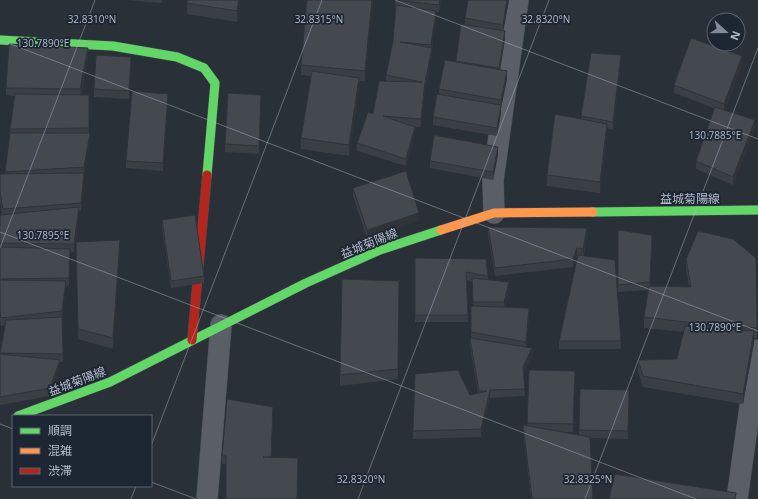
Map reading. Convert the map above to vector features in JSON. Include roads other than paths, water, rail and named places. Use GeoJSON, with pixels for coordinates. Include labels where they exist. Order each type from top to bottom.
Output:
{"type":"FeatureCollection","features":[{"type":"Feature","properties":{"kind":"main road"},"geometry":{"type":"LineString","coordinates":[[0,40],[113,46],[177,57],[204,68],[215,83],[192,340]]}},
{"type":"Feature","properties":{"kind":"main road","name":"益城菊陽線"},"geometry":{"type":"LineString","coordinates":[[21,415],[110,382],[306,283],[380,250],[494,213],[758,210]]}},
{"type":"Feature","properties":{"kind":"street"},"geometry":{"type":"LineString","coordinates":[[494,213],[494,180],[518,0]]}},
{"type":"Feature","properties":{"kind":"street"},"geometry":{"type":"LineString","coordinates":[[207,499],[221,326]]}},
{"type":"Feature","properties":{"kind":"street"},"geometry":{"type":"LineString","coordinates":[[737,499],[758,350]]}}]}
